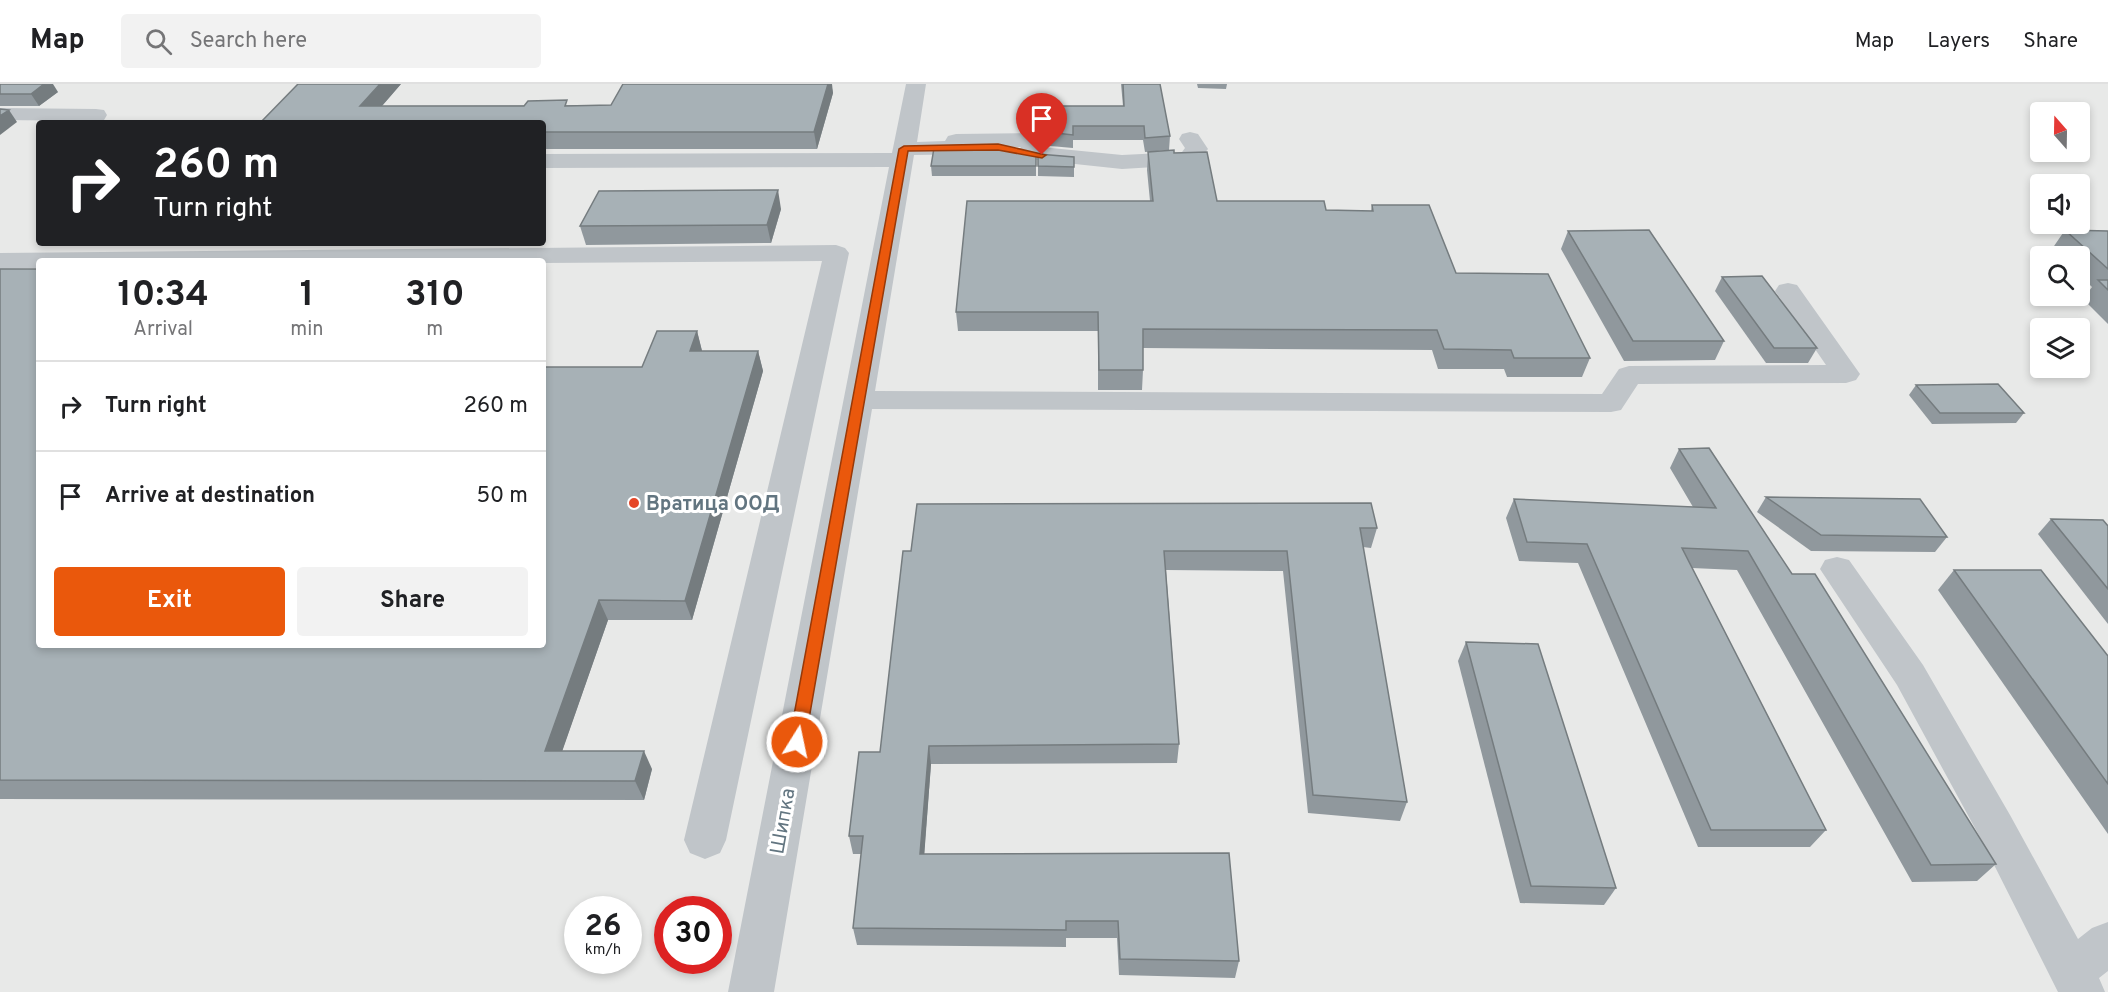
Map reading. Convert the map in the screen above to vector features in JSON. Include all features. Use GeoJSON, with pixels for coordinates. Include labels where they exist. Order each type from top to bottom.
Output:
{"type":"FeatureCollection","features":[{"type":"Feature","properties":{"kind":"street","name":"Шипка"},"geometry":{"type":"LineString","coordinates":[[751,992],[916,84]]}},
{"type":"Feature","properties":{"kind":"street"},"geometry":{"type":"LineString","coordinates":[[0,114],[96,115]]}},
{"type":"Feature","properties":{"kind":"street"},"geometry":{"type":"LineString","coordinates":[[904,147],[932,139],[1042,140]]}},
{"type":"Feature","properties":{"kind":"street"},"geometry":{"type":"LineString","coordinates":[[546,161],[904,147],[998,147],[1042,155],[1122,162],[1188,158],[1197,149],[1190,139]]}},
{"type":"Feature","properties":{"kind":"street"},"geometry":{"type":"LineString","coordinates":[[314,258],[836,253],[705,840]]}},
{"type":"Feature","properties":{"kind":"street"},"geometry":{"type":"LineString","coordinates":[[0,261],[36,261]]}},
{"type":"Feature","properties":{"kind":"street"},"geometry":{"type":"LineString","coordinates":[[858,400],[1611,403],[1629,375],[1846,374],[1788,291]]}},
{"type":"Feature","properties":{"kind":"street"},"geometry":{"type":"LineString","coordinates":[[1837,569],[1910,675],[1996,828],[2077,982],[2108,943]]}},
{"type":"Feature","properties":{"kind":"shaded area"},"geometry":{"type":"Polygon","coordinates":[[[0,84],[2108,84],[2108,992],[0,992],[0,84]]]}},
{"type":"Feature","properties":{"kind":"building"},"geometry":{"type":"Polygon","coordinates":[[[0,84],[44,84],[31,94],[0,94],[0,84]]]}},
{"type":"Feature","properties":{"kind":"building"},"geometry":{"type":"Polygon","coordinates":[[[298,84],[380,84],[360,106],[524,106],[528,101],[567,100],[565,106],[611,105],[623,84],[828,84],[814,132],[546,132],[546,120],[263,120],[298,84]]]}},
{"type":"Feature","properties":{"kind":"building"},"geometry":{"type":"Polygon","coordinates":[[[1123,84],[1160,84],[1170,136],[1145,138],[1144,126],[1073,126],[1073,135],[1039,131],[1040,106],[1124,106],[1123,84]]]}},
{"type":"Feature","properties":{"kind":"building"},"geometry":{"type":"Polygon","coordinates":[[[0,109],[9,110],[0,116],[0,109]]]}},
{"type":"Feature","properties":{"kind":"building"},"geometry":{"type":"Polygon","coordinates":[[[997,147],[1036,154],[1036,166],[931,166],[934,148],[997,147]]]}},
{"type":"Feature","properties":{"kind":"building"},"geometry":{"type":"Polygon","coordinates":[[[1174,150],[1174,153],[1207,152],[1217,201],[1324,201],[1326,210],[1373,211],[1372,205],[1429,205],[1456,273],[1548,274],[1590,358],[1514,358],[1511,350],[1444,349],[1437,330],[1143,329],[1143,370],[1099,370],[1098,312],[956,312],[967,201],[1153,201],[1148,152],[1174,150]]]}},
{"type":"Feature","properties":{"kind":"building"},"geometry":{"type":"Polygon","coordinates":[[[1038,154],[1074,157],[1074,167],[1038,166],[1038,154]]]}},
{"type":"Feature","properties":{"kind":"building"},"geometry":{"type":"Polygon","coordinates":[[[778,190],[767,225],[580,226],[599,191],[778,190]]]}},
{"type":"Feature","properties":{"kind":"building"},"geometry":{"type":"Polygon","coordinates":[[[1649,230],[1724,341],[1633,341],[1568,231],[1649,230]]]}},
{"type":"Feature","properties":{"kind":"building"},"geometry":{"type":"Polygon","coordinates":[[[2090,231],[2108,231],[2108,269],[2090,253],[2090,246],[2083,246],[2069,234],[2090,234],[2090,231]]]}},
{"type":"Feature","properties":{"kind":"building","name":"Вратица ООД"},"geometry":{"type":"Polygon","coordinates":[[[0,269],[36,269],[36,648],[546,648],[546,367],[642,367],[657,331],[697,331],[690,351],[758,351],[685,601],[599,600],[545,751],[644,751],[635,781],[0,780],[0,269]]]}},
{"type":"Feature","properties":{"kind":"building"},"geometry":{"type":"Polygon","coordinates":[[[1762,276],[1817,348],[1774,348],[1722,277],[1762,276]]]}},
{"type":"Feature","properties":{"kind":"building"},"geometry":{"type":"Polygon","coordinates":[[[2098,280],[2108,280],[2108,290],[2098,280]]]}},
{"type":"Feature","properties":{"kind":"building"},"geometry":{"type":"Polygon","coordinates":[[[1998,384],[2024,413],[1940,413],[1916,385],[1998,384]]]}},
{"type":"Feature","properties":{"kind":"building"},"geometry":{"type":"Polygon","coordinates":[[[1709,448],[1792,574],[1815,574],[1996,864],[1931,865],[1748,551],[1682,548],[1826,830],[1711,830],[1587,544],[1527,542],[1514,499],[1716,508],[1679,449],[1709,448]]]}},
{"type":"Feature","properties":{"kind":"building"},"geometry":{"type":"Polygon","coordinates":[[[1766,497],[1920,499],[1947,537],[1821,535],[1766,497]]]}},
{"type":"Feature","properties":{"kind":"building"},"geometry":{"type":"Polygon","coordinates":[[[1371,503],[1377,528],[1360,528],[1407,802],[1313,795],[1287,551],[1164,551],[1179,744],[929,746],[920,854],[1229,853],[1239,961],[1120,959],[1118,921],[1066,921],[1066,930],[853,928],[863,836],[849,836],[859,752],[880,752],[903,551],[911,551],[917,504],[1371,503]]]}},
{"type":"Feature","properties":{"kind":"building"},"geometry":{"type":"Polygon","coordinates":[[[2051,519],[2103,520],[2108,526],[2108,589],[2051,519]]]}},
{"type":"Feature","properties":{"kind":"building"},"geometry":{"type":"Polygon","coordinates":[[[1954,570],[2041,570],[2108,656],[2108,784],[1954,570]]]}},
{"type":"Feature","properties":{"kind":"building"},"geometry":{"type":"Polygon","coordinates":[[[1466,642],[1538,644],[1616,888],[1531,886],[1466,642]]]}},
{"type":"Feature","properties":{"kind":"place","name":"Вратица ООД"},"geometry":{"type":"Point","coordinates":[634,503]}},
{"type":"Feature","properties":{"kind":"route"},"geometry":{"type":"LineString","coordinates":[[797,742],[904,149],[998,147],[1042,155]]}}]}
